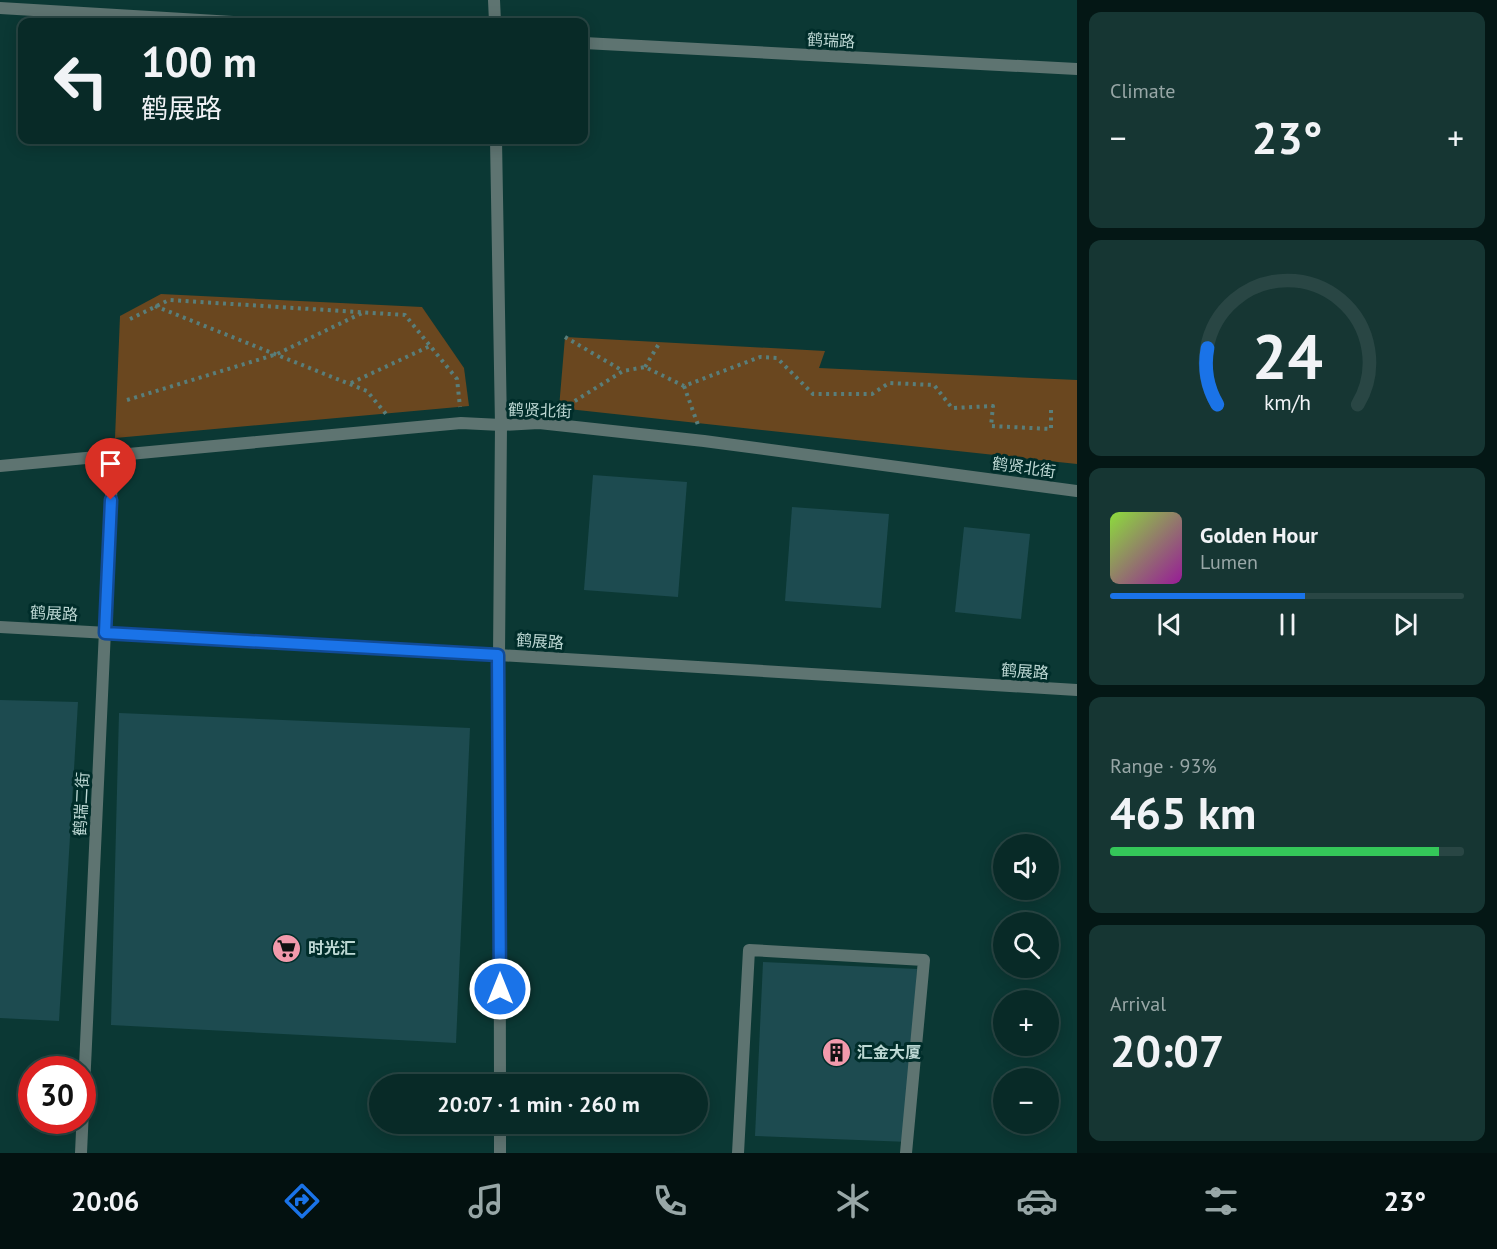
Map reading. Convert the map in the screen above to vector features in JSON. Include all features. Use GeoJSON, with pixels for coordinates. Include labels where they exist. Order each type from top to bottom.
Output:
{"type":"FeatureCollection","features":[{"type":"Feature","properties":{"kind":"street"},"geometry":{"type":"LineString","coordinates":[[494,0],[495,18]]}},
{"type":"Feature","properties":{"kind":"street"},"geometry":{"type":"LineString","coordinates":[[0,8],[166,18]]}},
{"type":"Feature","properties":{"kind":"street","name":"鹤瑞路"},"geometry":{"type":"LineString","coordinates":[[588,43],[1077,69]]}},
{"type":"Feature","properties":{"kind":"street"},"geometry":{"type":"LineString","coordinates":[[496,144],[501,425],[498,655],[500,1074]]}},
{"type":"Feature","properties":{"kind":"street","name":"鹤贤北街"},"geometry":{"type":"LineString","coordinates":[[0,466],[461,423],[501,425],[539,423],[704,441],[1077,491]]}},
{"type":"Feature","properties":{"kind":"street","name":"鹤瑞二街"},"geometry":{"type":"LineString","coordinates":[[81,1153],[112,456]]}},
{"type":"Feature","properties":{"kind":"street","name":"鹤展路"},"geometry":{"type":"LineString","coordinates":[[0,627],[1077,690]]}},
{"type":"Feature","properties":{"kind":"street"},"geometry":{"type":"LineString","coordinates":[[738,1153],[749,950],[924,960],[906,1153]]}},
{"type":"Feature","properties":{"kind":"street"},"geometry":{"type":"LineString","coordinates":[[500,1134],[500,1153]]}},
{"type":"Feature","properties":{"kind":"path"},"geometry":{"type":"LineString","coordinates":[[130,319],[169,300],[405,315],[457,379],[461,423]]}},
{"type":"Feature","properties":{"kind":"path"},"geometry":{"type":"LineString","coordinates":[[155,306],[367,391],[398,429]]}},
{"type":"Feature","properties":{"kind":"path"},"geometry":{"type":"LineString","coordinates":[[127,400],[277,354],[363,313]]}},
{"type":"Feature","properties":{"kind":"path"},"geometry":{"type":"LineString","coordinates":[[564,337],[623,371]]}},
{"type":"Feature","properties":{"kind":"path"},"geometry":{"type":"LineString","coordinates":[[645,367],[660,342]]}},
{"type":"Feature","properties":{"kind":"path"},"geometry":{"type":"LineString","coordinates":[[350,384],[430,346]]}},
{"type":"Feature","properties":{"kind":"path"},"geometry":{"type":"LineString","coordinates":[[684,386],[760,357],[769,357],[777,358],[813,394],[872,394],[889,383],[934,385],[952,408],[993,406],[991,426],[1051,429],[1051,407]]}},
{"type":"Feature","properties":{"kind":"path"},"geometry":{"type":"LineString","coordinates":[[539,423],[623,371],[645,367],[684,386],[704,441]]}},
{"type":"Feature","properties":{"kind":"shaded area"},"geometry":{"type":"Polygon","coordinates":[[[161,294],[422,307],[464,368],[469,406],[115,438],[120,316],[161,294]]]}},
{"type":"Feature","properties":{"kind":"shaded area"},"geometry":{"type":"Polygon","coordinates":[[[565,337],[825,351],[819,368],[1077,380],[1077,464],[559,408],[565,337]]]}},
{"type":"Feature","properties":{"kind":"building"},"geometry":{"type":"Polygon","coordinates":[[[593,475],[687,482],[678,597],[584,590],[593,475]]]}},
{"type":"Feature","properties":{"kind":"building"},"geometry":{"type":"Polygon","coordinates":[[[792,507],[889,514],[881,608],[785,601],[792,507]]]}},
{"type":"Feature","properties":{"kind":"building"},"geometry":{"type":"Polygon","coordinates":[[[964,527],[1030,534],[1021,619],[955,612],[964,527]]]}},
{"type":"Feature","properties":{"kind":"building"},"geometry":{"type":"Polygon","coordinates":[[[0,700],[78,702],[59,1021],[0,1018],[0,700]]]}},
{"type":"Feature","properties":{"kind":"building","name":"时光汇"},"geometry":{"type":"Polygon","coordinates":[[[119,713],[470,728],[456,1043],[111,1025],[119,713]]]}},
{"type":"Feature","properties":{"kind":"building","name":"汇金大厦"},"geometry":{"type":"Polygon","coordinates":[[[763,962],[917,969],[909,1142],[755,1136],[763,962]]]}},
{"type":"Feature","properties":{"kind":"place","name":"时光汇"},"geometry":{"type":"Point","coordinates":[287,948]}},
{"type":"Feature","properties":{"kind":"place","name":"汇金大厦"},"geometry":{"type":"Point","coordinates":[836,1052]}},
{"type":"Feature","properties":{"kind":"route"},"geometry":{"type":"LineString","coordinates":[[111,500],[105,633],[498,655],[500,989]]}}]}
